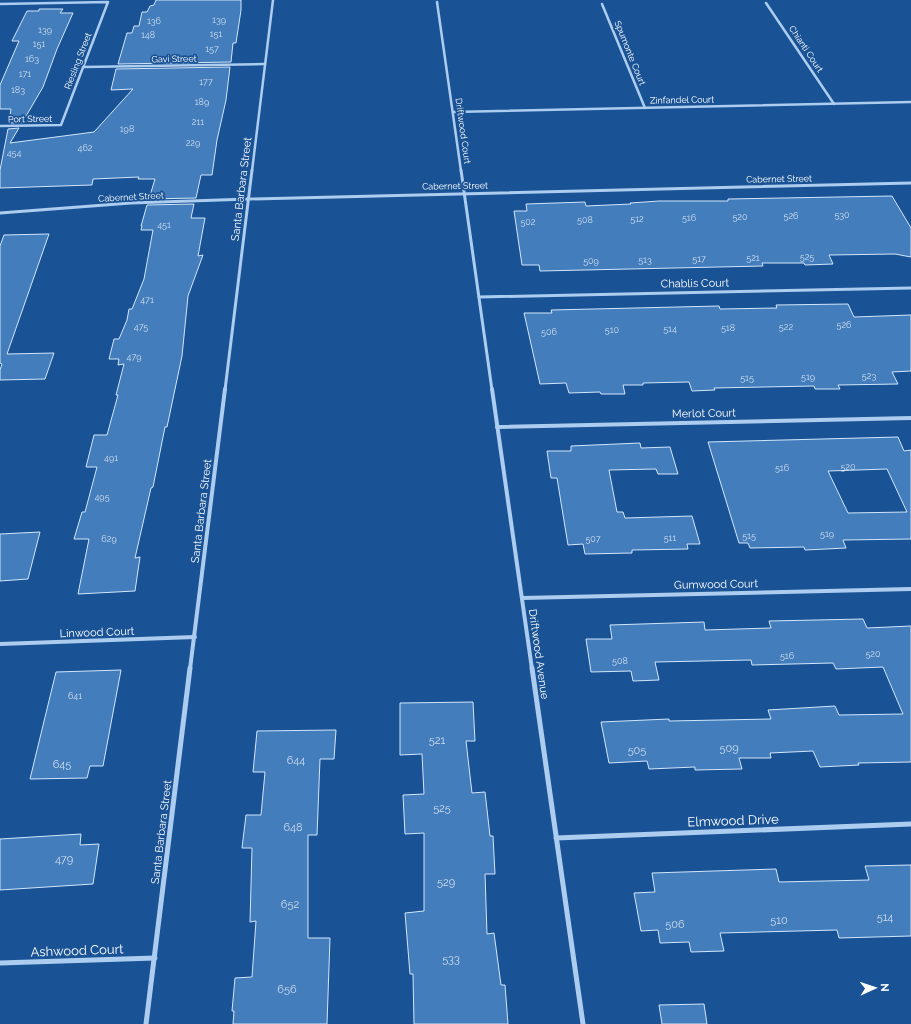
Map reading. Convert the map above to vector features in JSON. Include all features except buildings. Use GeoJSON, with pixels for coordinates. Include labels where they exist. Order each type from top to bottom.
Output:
{"type":"FeatureCollection","features":[{"type":"Feature","properties":{"kind":"street","name":"Santa Barbara Street"},"geometry":{"type":"LineString","coordinates":[[146,1024],[273,0]]}},
{"type":"Feature","properties":{"kind":"street","name":"Riesling Street"},"geometry":{"type":"LineString","coordinates":[[0,4],[108,2],[61,125]]}},
{"type":"Feature","properties":{"kind":"street","name":"Driftwood Court"},"geometry":{"type":"LineString","coordinates":[[437,2],[478,286]]}},
{"type":"Feature","properties":{"kind":"street","name":"Chianti Court"},"geometry":{"type":"LineString","coordinates":[[766,3],[834,104]]}},
{"type":"Feature","properties":{"kind":"street","name":"Spumonte Court"},"geometry":{"type":"LineString","coordinates":[[602,4],[645,108]]}},
{"type":"Feature","properties":{"kind":"street","name":"Gavi Street"},"geometry":{"type":"LineString","coordinates":[[83,67],[265,64]]}},
{"type":"Feature","properties":{"kind":"street","name":"Zinfandel Court"},"geometry":{"type":"LineString","coordinates":[[453,112],[911,102]]}},
{"type":"Feature","properties":{"kind":"street","name":"Port Street"},"geometry":{"type":"LineString","coordinates":[[0,126],[61,125]]}},
{"type":"Feature","properties":{"kind":"street","name":"Cabernet Street"},"geometry":{"type":"LineString","coordinates":[[0,213],[131,203],[249,199],[911,183]]}},
{"type":"Feature","properties":{"kind":"street","name":"Driftwood Avenue"},"geometry":{"type":"LineString","coordinates":[[478,286],[583,1024]]}},
{"type":"Feature","properties":{"kind":"street","name":"Chablis Court"},"geometry":{"type":"LineString","coordinates":[[479,297],[911,288]]}},
{"type":"Feature","properties":{"kind":"street","name":"Merlot Court"},"geometry":{"type":"LineString","coordinates":[[498,427],[911,418]]}},
{"type":"Feature","properties":{"kind":"street","name":"Gumwood Court"},"geometry":{"type":"LineString","coordinates":[[522,598],[911,588]]}},
{"type":"Feature","properties":{"kind":"street","name":"Linwood Court"},"geometry":{"type":"LineString","coordinates":[[0,644],[195,637]]}},
{"type":"Feature","properties":{"kind":"street","name":"Elmwood Drive"},"geometry":{"type":"LineString","coordinates":[[556,838],[911,824]]}},
{"type":"Feature","properties":{"kind":"street","name":"Ashwood Court"},"geometry":{"type":"LineString","coordinates":[[0,963],[155,958]]}}]}
